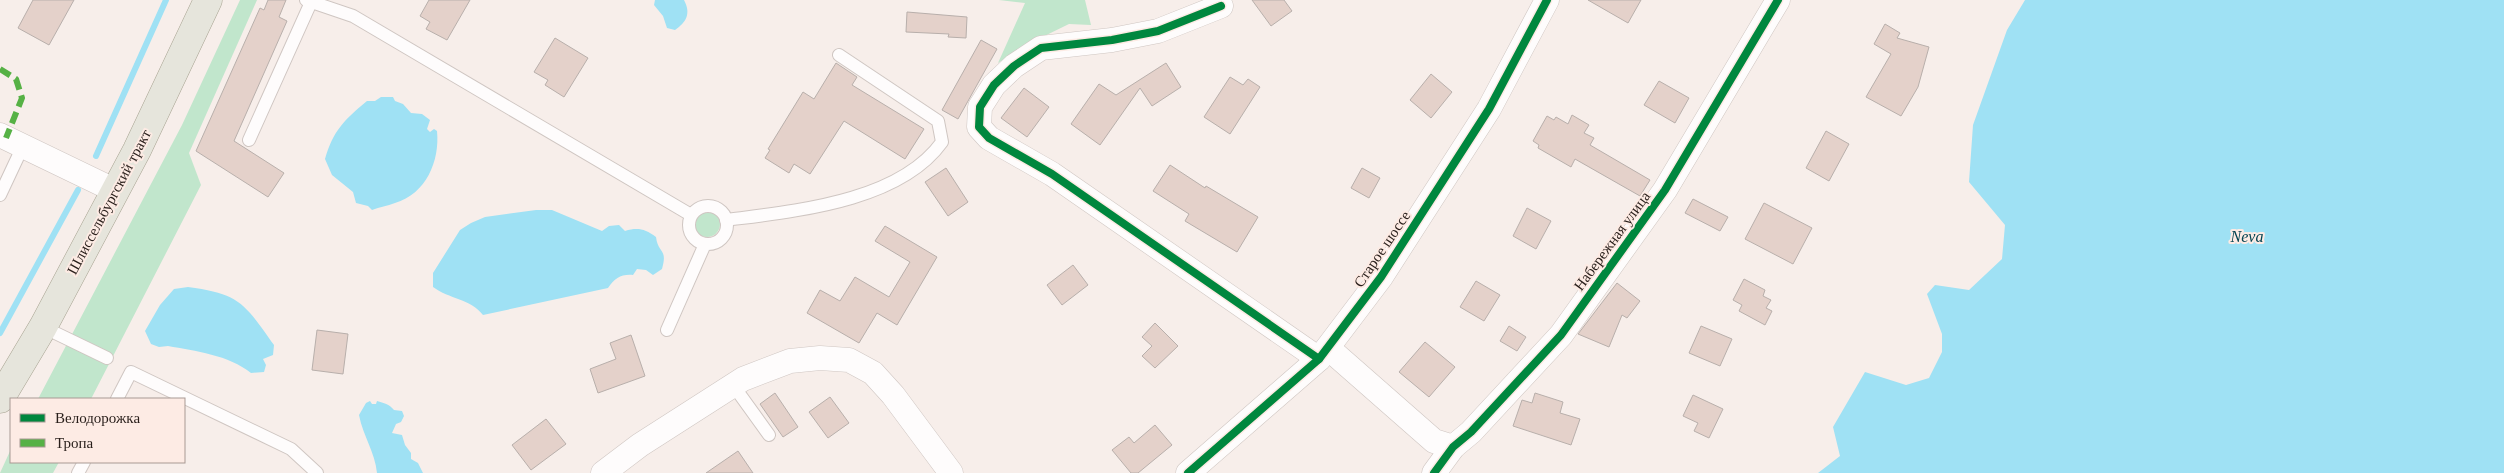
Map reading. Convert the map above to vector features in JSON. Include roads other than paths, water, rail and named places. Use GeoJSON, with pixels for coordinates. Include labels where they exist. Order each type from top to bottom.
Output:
{"type":"FeatureCollection","features":[{"type":"Feature","properties":{"kind":"main road","name":"Шлиссельбургский тракт"},"geometry":{"type":"LineString","coordinates":[[0,399],[43,327],[116,191],[208,0]]}},
{"type":"Feature","properties":{"kind":"street","name":"Старое шоссе"},"geometry":{"type":"LineString","coordinates":[[1188,473],[1324,353],[1381,277],[1489,109],[1547,0]]}},
{"type":"Feature","properties":{"kind":"street","name":"Набережная улица"},"geometry":{"type":"LineString","coordinates":[[1434,473],[1452,447],[1471,432],[1561,335],[1665,190],[1778,0]]}},
{"type":"Feature","properties":{"kind":"street"},"geometry":{"type":"LineString","coordinates":[[1221,6],[1158,31],[1112,40],[1041,48],[1014,66],[994,85],[980,107],[979,127],[990,138],[1052,174],[1324,353],[1434,441],[1452,447]]}},
{"type":"Feature","properties":{"kind":"street"},"geometry":{"type":"LineString","coordinates":[[0,135],[116,191]]}},
{"type":"Feature","properties":{"kind":"street"},"geometry":{"type":"LineString","coordinates":[[603,473],[640,445],[743,379],[790,362],[820,358],[849,360],[872,373],[883,384],[951,473]]}},
{"type":"Feature","properties":{"kind":"lane"},"geometry":{"type":"LineString","coordinates":[[249,140],[310,1],[353,16],[691,215]]}},
{"type":"Feature","properties":{"kind":"lane"},"geometry":{"type":"LineString","coordinates":[[726,220],[797,210],[850,198],[894,182],[932,157],[942,142],[938,120],[839,55]]}},
{"type":"Feature","properties":{"kind":"lane"},"geometry":{"type":"LineString","coordinates":[[0,195],[23,146]]}},
{"type":"Feature","properties":{"kind":"lane"},"geometry":{"type":"LineString","coordinates":[[703,206],[710,206],[723,213],[727,228],[719,240],[705,244],[692,236],[689,230],[691,215],[703,206]]}},
{"type":"Feature","properties":{"kind":"lane"},"geometry":{"type":"LineString","coordinates":[[667,330],[705,244]]}},
{"type":"Feature","properties":{"kind":"lane"},"geometry":{"type":"LineString","coordinates":[[43,327],[107,358]]}},
{"type":"Feature","properties":{"kind":"lane"},"geometry":{"type":"LineString","coordinates":[[117,398],[131,372],[291,449],[317,473]]}},
{"type":"Feature","properties":{"kind":"lane"},"geometry":{"type":"LineString","coordinates":[[733,385],[769,435]]}},
{"type":"Feature","properties":{"kind":"water"},"geometry":{"type":"Polygon","coordinates":[[[655,0],[684,0],[687,17],[675,30],[667,28],[663,16],[654,5],[655,0]]]}},
{"type":"Feature","properties":{"kind":"water","name":"Neva"},"geometry":{"type":"Polygon","coordinates":[[[2025,0],[2504,0],[2504,473],[1818,473],[1840,456],[1833,427],[1865,372],[1906,385],[1929,378],[1942,352],[1942,334],[1927,294],[1935,285],[1969,290],[2002,259],[2005,225],[1969,182],[1973,125],[2007,30],[2025,0]]]}},
{"type":"Feature","properties":{"kind":"water"},"geometry":{"type":"Polygon","coordinates":[[[381,97],[393,97],[395,101],[403,104],[411,113],[422,114],[430,120],[427,129],[430,132],[434,129],[437,131],[437,142],[433,165],[423,184],[406,199],[372,210],[368,206],[356,203],[353,192],[332,175],[325,159],[336,133],[346,120],[367,101],[375,101],[381,97]]]}},
{"type":"Feature","properties":{"kind":"water"},"geometry":{"type":"Polygon","coordinates":[[[536,210],[552,210],[602,231],[609,226],[619,225],[625,231],[641,229],[648,232],[656,237],[663,254],[664,262],[662,269],[653,275],[646,270],[637,269],[633,275],[619,277],[608,288],[483,315],[466,302],[433,287],[433,273],[460,230],[485,217],[536,210]]]}},
{"type":"Feature","properties":{"kind":"water"},"geometry":{"type":"Polygon","coordinates":[[[188,287],[230,297],[247,310],[274,345],[273,355],[263,359],[266,365],[264,372],[251,373],[233,362],[222,358],[200,352],[168,346],[159,347],[151,344],[145,331],[160,305],[174,289],[188,287]]]}},
{"type":"Feature","properties":{"kind":"water"},"geometry":{"type":"Polygon","coordinates":[[[370,401],[372,404],[376,404],[377,401],[384,403],[394,410],[402,411],[404,416],[401,422],[396,424],[392,433],[402,435],[405,445],[411,453],[411,459],[418,463],[423,473],[377,473],[374,458],[359,415],[366,403],[370,401]]]}},
{"type":"Feature","properties":{"kind":"waterway"},"geometry":{"type":"LineString","coordinates":[[96,156],[166,0]]}},
{"type":"Feature","properties":{"kind":"waterway"},"geometry":{"type":"LineString","coordinates":[[0,333],[78,190]]}}]}
